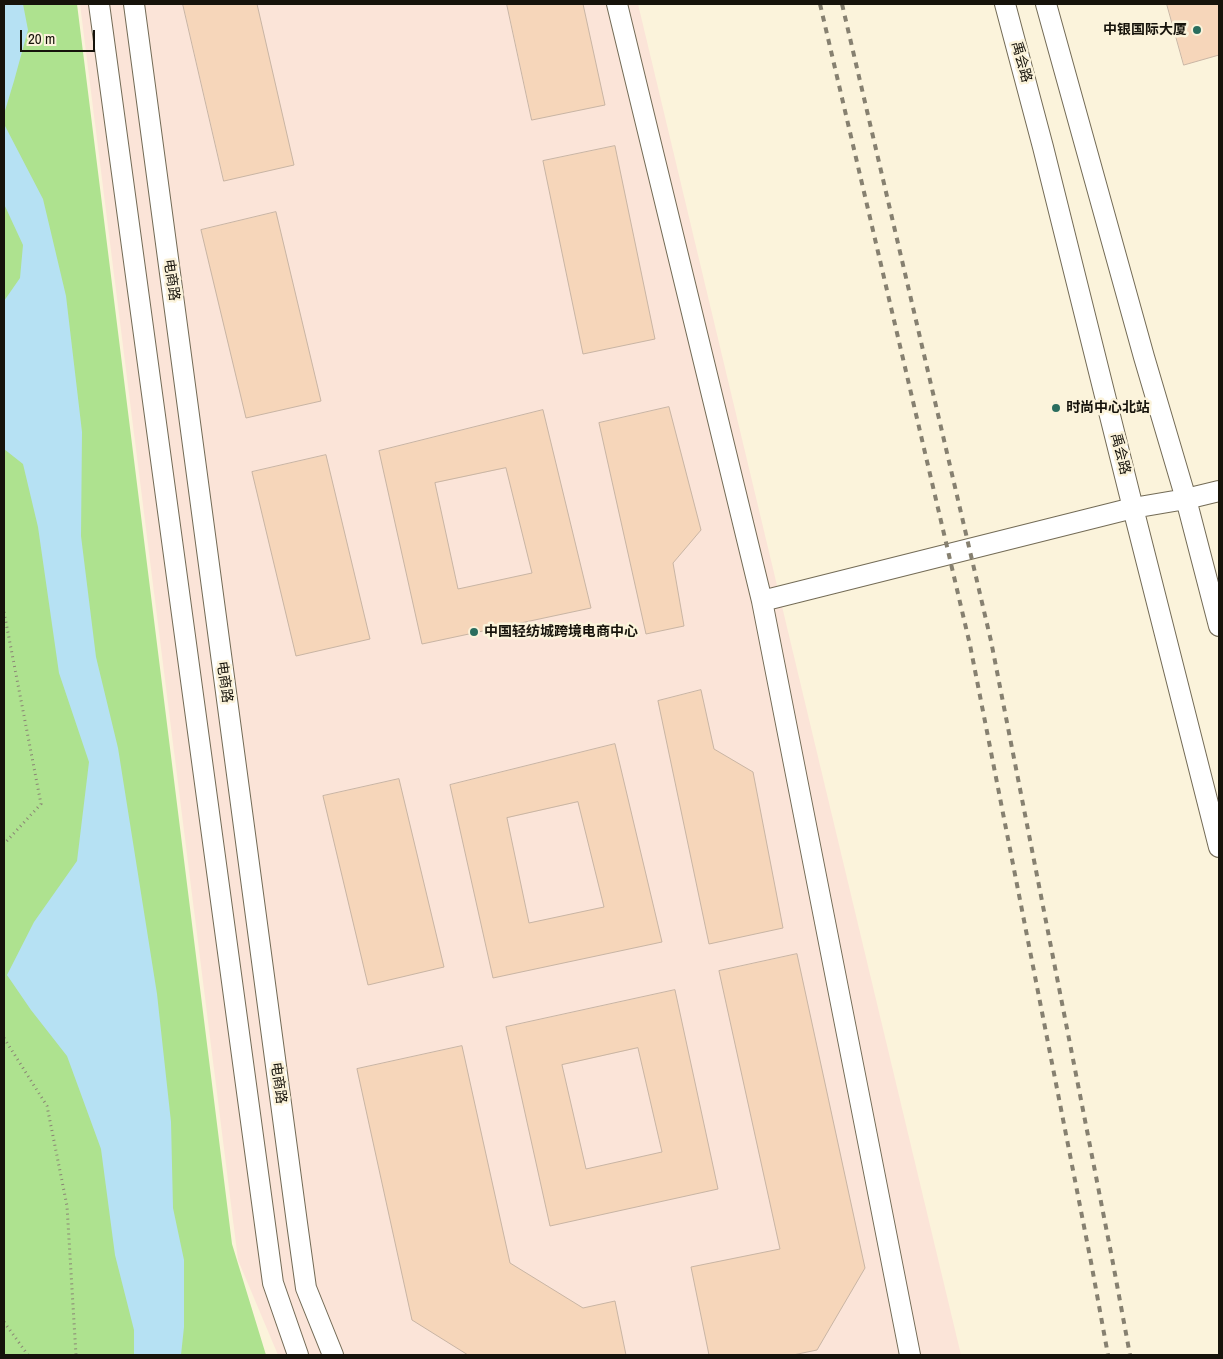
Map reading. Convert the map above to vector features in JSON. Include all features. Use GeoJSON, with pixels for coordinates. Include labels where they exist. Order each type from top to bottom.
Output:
{"type":"FeatureCollection","features":[{"type":"Feature","properties":{"kind":"street"},"geometry":{"type":"LineString","coordinates":[[99,4],[273,1283],[298,1355]]}},
{"type":"Feature","properties":{"kind":"street","name":"电商路"},"geometry":{"type":"LineString","coordinates":[[134,4],[306,1288],[333,1355]]}},
{"type":"Feature","properties":{"kind":"street"},"geometry":{"type":"LineString","coordinates":[[617,4],[762,601],[910,1355]]}},
{"type":"Feature","properties":{"kind":"street","name":"禹会路"},"geometry":{"type":"LineString","coordinates":[[1005,4],[1044,147],[1219,846]]}},
{"type":"Feature","properties":{"kind":"street"},"geometry":{"type":"LineString","coordinates":[[1046,4],[1144,357],[1186,499],[1219,626]]}},
{"type":"Feature","properties":{"kind":"street"},"geometry":{"type":"LineString","coordinates":[[762,601],[1133,508],[1219,491]]}},
{"type":"Feature","properties":{"kind":"path"},"geometry":{"type":"LineString","coordinates":[[4,612],[41,804],[4,844]]}},
{"type":"Feature","properties":{"kind":"path"},"geometry":{"type":"LineString","coordinates":[[4,1038],[46,1106],[67,1206],[76,1355]]}},
{"type":"Feature","properties":{"kind":"path"},"geometry":{"type":"LineString","coordinates":[[4,1322],[28,1355]]}},
{"type":"Feature","properties":{"kind":"shaded area","name":"中国轻纺城跨境电商中心"},"geometry":{"type":"Polygon","coordinates":[[[80,4],[638,4],[961,1355],[278,1355],[238,1260],[80,4]]]}},
{"type":"Feature","properties":{"kind":"green space"},"geometry":{"type":"Polygon","coordinates":[[[4,4],[77,4],[232,1244],[266,1355],[4,1355],[4,4]]]}},
{"type":"Feature","properties":{"kind":"water"},"geometry":{"type":"Polygon","coordinates":[[[4,4],[23,4],[28,30],[4,114],[4,4]]]}},
{"type":"Feature","properties":{"kind":"water"},"geometry":{"type":"Polygon","coordinates":[[[4,124],[43,199],[66,296],[82,432],[81,536],[96,657],[118,748],[157,994],[171,1122],[173,1208],[184,1260],[184,1327],[181,1355],[134,1355],[134,1330],[115,1255],[101,1149],[67,1056],[31,1010],[7,975],[34,922],[77,861],[89,762],[59,673],[38,527],[23,464],[4,449],[4,301],[20,278],[23,245],[4,204],[4,124]]]}},
{"type":"Feature","properties":{"kind":"building"},"geometry":{"type":"Polygon","coordinates":[[[183,4],[257,4],[294,165],[224,181],[183,4]]]}},
{"type":"Feature","properties":{"kind":"building"},"geometry":{"type":"Polygon","coordinates":[[[507,4],[583,4],[605,105],[532,120],[507,4]]]}},
{"type":"Feature","properties":{"kind":"building","name":"中银国际大厦"},"geometry":{"type":"Polygon","coordinates":[[[1167,4],[1219,4],[1219,55],[1184,65],[1167,4]]]}},
{"type":"Feature","properties":{"kind":"building"},"geometry":{"type":"Polygon","coordinates":[[[615,146],[655,339],[583,354],[543,161],[615,146]]]}},
{"type":"Feature","properties":{"kind":"building"},"geometry":{"type":"Polygon","coordinates":[[[276,212],[321,401],[246,418],[201,230],[276,212]]]}},
{"type":"Feature","properties":{"kind":"building"},"geometry":{"type":"Polygon","coordinates":[[[669,407],[701,530],[673,563],[684,626],[646,634],[599,423],[669,407]]]}},
{"type":"Feature","properties":{"kind":"building"},"geometry":{"type":"Polygon","coordinates":[[[543,410],[591,608],[422,644],[379,451],[543,410]],[[506,468],[435,483],[458,589],[532,573],[506,468]]]}},
{"type":"Feature","properties":{"kind":"building"},"geometry":{"type":"Polygon","coordinates":[[[326,455],[370,639],[296,656],[252,472],[326,455]]]}},
{"type":"Feature","properties":{"kind":"building"},"geometry":{"type":"Polygon","coordinates":[[[701,690],[714,749],[753,772],[783,928],[709,944],[658,701],[701,690]]]}},
{"type":"Feature","properties":{"kind":"building"},"geometry":{"type":"Polygon","coordinates":[[[615,744],[662,942],[493,978],[450,785],[615,744]],[[578,802],[507,818],[529,923],[604,907],[578,802]]]}},
{"type":"Feature","properties":{"kind":"building"},"geometry":{"type":"Polygon","coordinates":[[[399,779],[444,967],[368,985],[323,796],[399,779]]]}},
{"type":"Feature","properties":{"kind":"building"},"geometry":{"type":"Polygon","coordinates":[[[797,954],[865,1268],[817,1350],[793,1355],[709,1355],[691,1267],[780,1249],[719,971],[797,954]]]}},
{"type":"Feature","properties":{"kind":"building"},"geometry":{"type":"Polygon","coordinates":[[[675,990],[718,1189],[550,1226],[506,1027],[675,990]],[[638,1048],[562,1065],[586,1169],[662,1152],[638,1048]]]}},
{"type":"Feature","properties":{"kind":"building"},"geometry":{"type":"Polygon","coordinates":[[[462,1046],[510,1263],[583,1308],[615,1301],[626,1355],[468,1355],[412,1320],[357,1069],[462,1046]]]}},
{"type":"Feature","properties":{"kind":"railway"},"geometry":{"type":"LineString","coordinates":[[820,4],[970,645],[1108,1355]]}},
{"type":"Feature","properties":{"kind":"railway"},"geometry":{"type":"LineString","coordinates":[[842,4],[991,641],[1130,1355]]}},
{"type":"Feature","properties":{"kind":"place","name":"中银国际大厦"},"geometry":{"type":"Point","coordinates":[1197,30]}},
{"type":"Feature","properties":{"kind":"place","name":"时尚中心北站"},"geometry":{"type":"Point","coordinates":[1056,408]}},
{"type":"Feature","properties":{"kind":"place","name":"中国轻纺城跨境电商中心"},"geometry":{"type":"Point","coordinates":[474,632]}}]}
